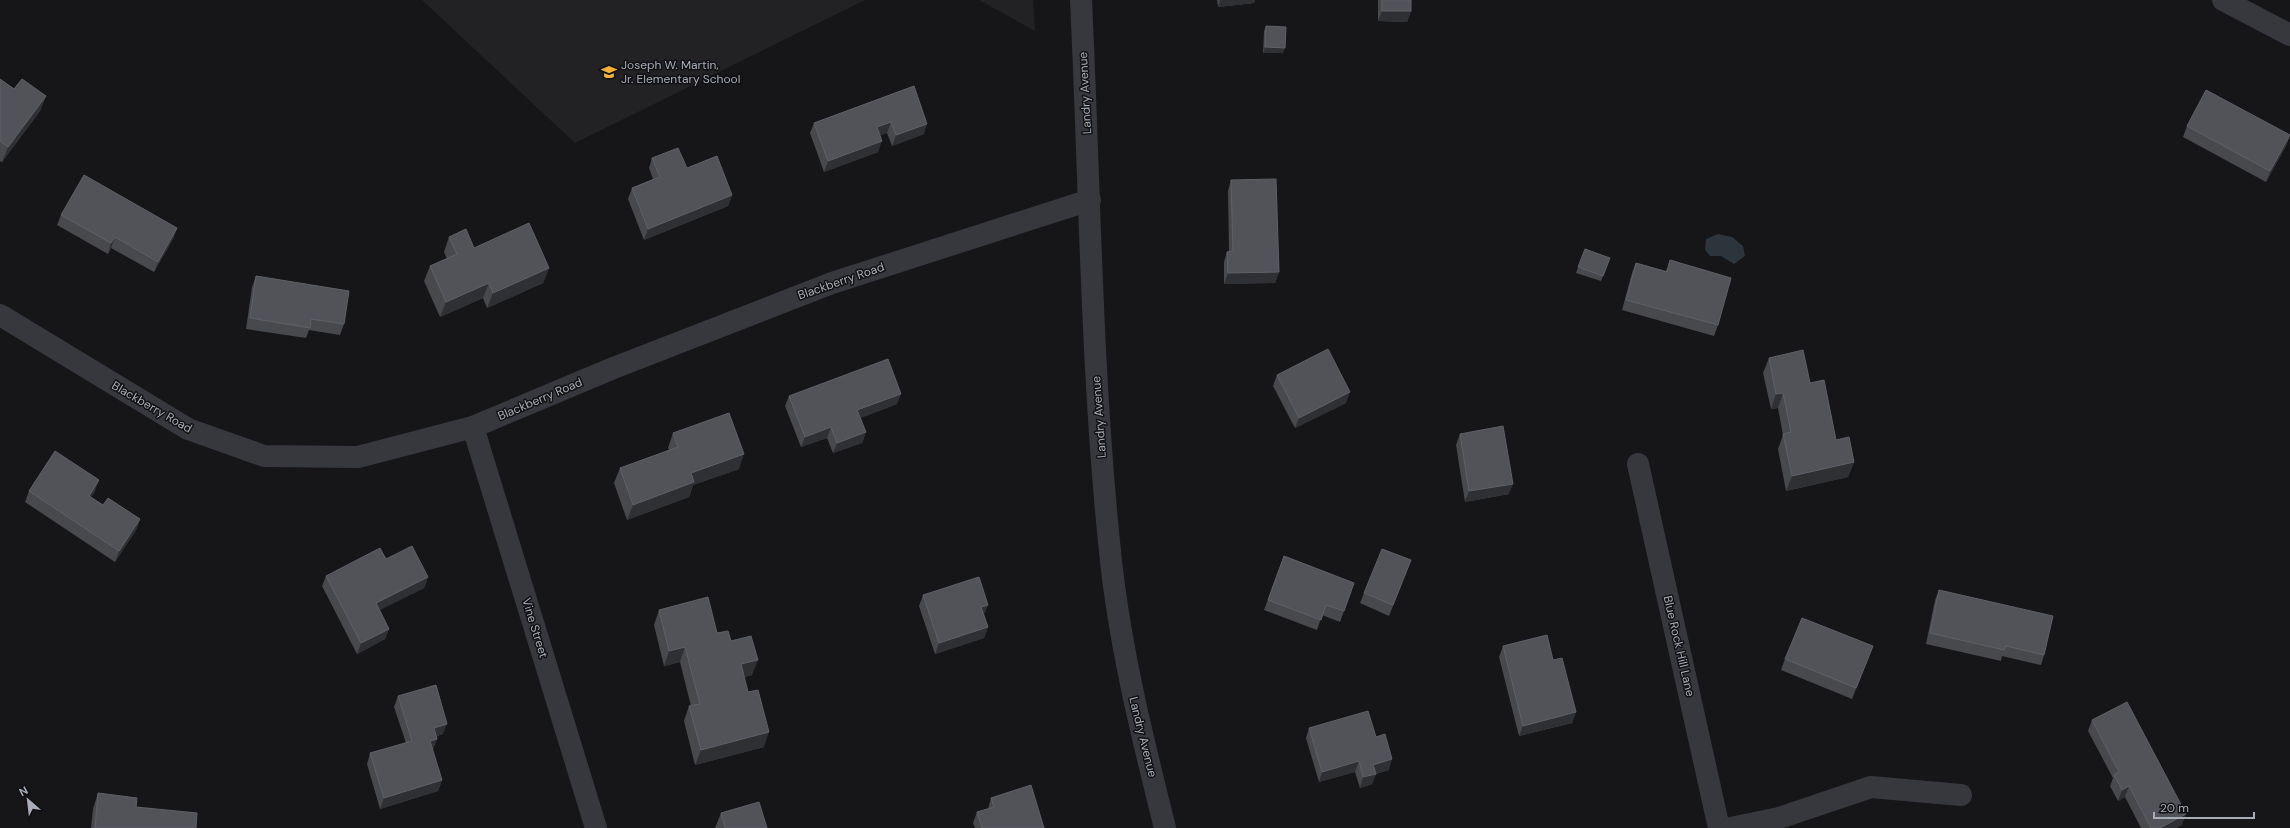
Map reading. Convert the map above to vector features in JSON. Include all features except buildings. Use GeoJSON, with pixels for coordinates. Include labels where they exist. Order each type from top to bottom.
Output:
{"type":"FeatureCollection","features":[{"type":"Feature","properties":{"kind":"street","name":"Landry Avenue"},"geometry":{"type":"LineString","coordinates":[[1081,0],[1099,424],[1112,563],[1132,694],[1165,828]]}},
{"type":"Feature","properties":{"kind":"street"},"geometry":{"type":"LineString","coordinates":[[2222,0],[2290,35]]}},
{"type":"Feature","properties":{"kind":"street","name":"Blackberry Road"},"geometry":{"type":"LineString","coordinates":[[0,315],[188,429],[264,456],[358,457],[474,427],[611,369],[832,283],[1090,200]]}},
{"type":"Feature","properties":{"kind":"street","name":"Vine Street"},"geometry":{"type":"LineString","coordinates":[[474,427],[596,828]]}},
{"type":"Feature","properties":{"kind":"street","name":"Blue Rock Hill Lane"},"geometry":{"type":"LineString","coordinates":[[1638,464],[1719,828]]}},
{"type":"Feature","properties":{"kind":"street"},"geometry":{"type":"LineString","coordinates":[[1730,828],[1779,818],[1871,788],[1961,795]]}},
{"type":"Feature","properties":{"kind":"shaded area","name":"Joseph W. Martin, Jr. Elementary School"},"geometry":{"type":"Polygon","coordinates":[[[422,0],[865,0],[575,143],[422,0]]]}},
{"type":"Feature","properties":{"kind":"shaded area"},"geometry":{"type":"Polygon","coordinates":[[[979,0],[1033,0],[1035,31],[979,0]]]}},
{"type":"Feature","properties":{"kind":"shaded area"},"geometry":{"type":"Polygon","coordinates":[[[1718,234],[1732,237],[1743,246],[1745,256],[1734,264],[1721,256],[1710,256],[1705,250],[1706,239],[1718,234]]]}},
{"type":"Feature","properties":{"kind":"place","name":"Joseph W. Martin, Jr. Elementary School"},"geometry":{"type":"Point","coordinates":[609,72]}}]}
